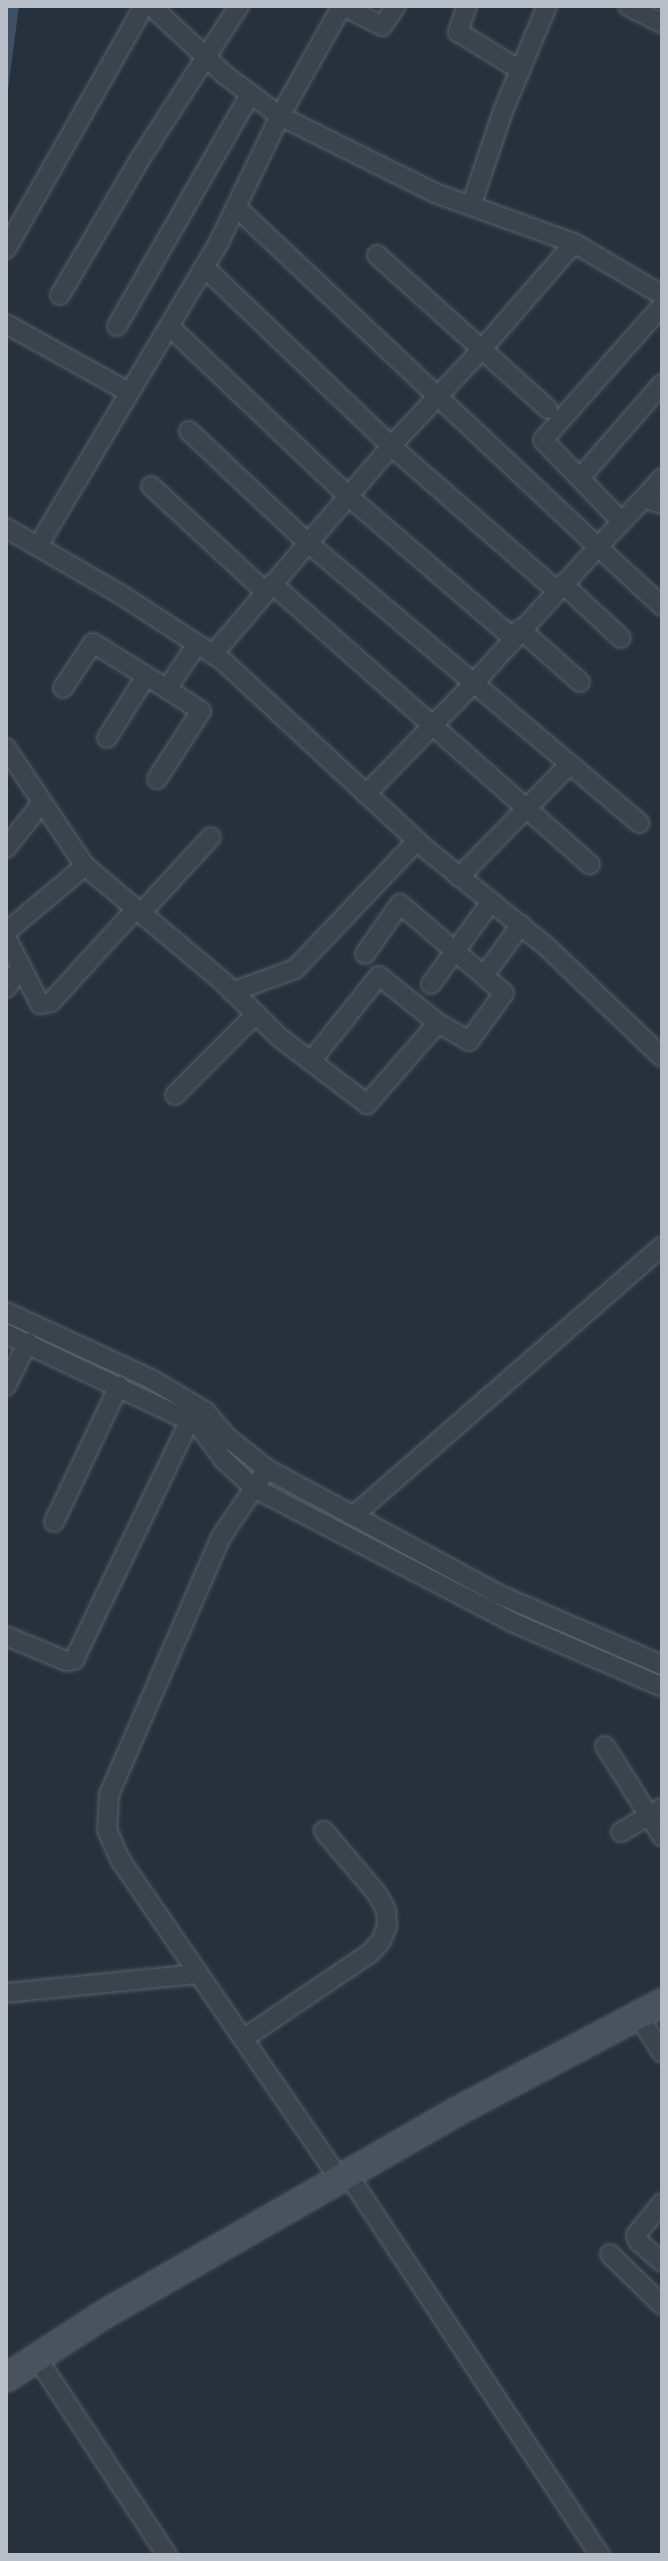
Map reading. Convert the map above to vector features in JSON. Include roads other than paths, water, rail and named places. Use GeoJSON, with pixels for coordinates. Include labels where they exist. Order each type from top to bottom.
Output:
{"type":"FeatureCollection","features":[{"type":"Feature","properties":{"kind":"street"},"geometry":{"type":"LineString","coordinates":[[6,249],[144,6]]}},
{"type":"Feature","properties":{"kind":"street"},"geometry":{"type":"LineString","coordinates":[[151,6],[250,95],[280,116],[435,193],[574,243],[662,295]]}},
{"type":"Feature","properties":{"kind":"street"},"geometry":{"type":"LineString","coordinates":[[60,295],[204,55],[239,6]]}},
{"type":"Feature","properties":{"kind":"street"},"geometry":{"type":"LineString","coordinates":[[38,546],[127,391],[170,327],[204,267],[280,116],[342,6],[382,26],[396,6]]}},
{"type":"Feature","properties":{"kind":"street"},"geometry":{"type":"LineString","coordinates":[[467,6],[458,32],[520,70]]}},
{"type":"Feature","properties":{"kind":"street"},"geometry":{"type":"LineString","coordinates":[[471,206],[520,70],[547,6]]}},
{"type":"Feature","properties":{"kind":"street"},"geometry":{"type":"LineString","coordinates":[[628,6],[662,23]]}},
{"type":"Feature","properties":{"kind":"street"},"geometry":{"type":"LineString","coordinates":[[117,326],[250,95]]}},
{"type":"Feature","properties":{"kind":"street"},"geometry":{"type":"LineString","coordinates":[[236,207],[662,606]]}},
{"type":"Feature","properties":{"kind":"street"},"geometry":{"type":"LineString","coordinates":[[167,689],[269,588],[391,446],[482,349],[574,243]]}},
{"type":"Feature","properties":{"kind":"street"},"geometry":{"type":"LineString","coordinates":[[377,255],[548,409]]}},
{"type":"Feature","properties":{"kind":"street"},"geometry":{"type":"LineString","coordinates":[[204,267],[391,446],[621,638]]}},
{"type":"Feature","properties":{"kind":"street"},"geometry":{"type":"LineString","coordinates":[[620,520],[543,440],[662,306]]}},
{"type":"Feature","properties":{"kind":"street"},"geometry":{"type":"LineString","coordinates":[[6,324],[127,391]]}},
{"type":"Feature","properties":{"kind":"street"},"geometry":{"type":"LineString","coordinates":[[170,327],[348,496],[580,682]]}},
{"type":"Feature","properties":{"kind":"street"},"geometry":{"type":"LineString","coordinates":[[580,478],[662,384]]}},
{"type":"Feature","properties":{"kind":"street"},"geometry":{"type":"LineString","coordinates":[[189,431],[308,543],[639,823]]}},
{"type":"Feature","properties":{"kind":"street"},"geometry":{"type":"LineString","coordinates":[[366,794],[474,683],[620,520],[653,501],[662,478]]}},
{"type":"Feature","properties":{"kind":"street"},"geometry":{"type":"LineString","coordinates":[[151,486],[590,864]]}},
{"type":"Feature","properties":{"kind":"street"},"geometry":{"type":"LineString","coordinates":[[6,528],[205,649],[417,841],[521,925],[662,1057]]}},
{"type":"Feature","properties":{"kind":"street"},"geometry":{"type":"LineString","coordinates":[[63,688],[93,643],[201,711],[157,779]]}},
{"type":"Feature","properties":{"kind":"street"},"geometry":{"type":"LineString","coordinates":[[107,738],[146,676]]}},
{"type":"Feature","properties":{"kind":"street"},"geometry":{"type":"LineString","coordinates":[[6,748],[85,866],[311,1061],[367,1104],[438,1023]]}},
{"type":"Feature","properties":{"kind":"street"},"geometry":{"type":"LineString","coordinates":[[459,877],[570,764]]}},
{"type":"Feature","properties":{"kind":"street"},"geometry":{"type":"LineString","coordinates":[[6,848],[42,803]]}},
{"type":"Feature","properties":{"kind":"street"},"geometry":{"type":"LineString","coordinates":[[85,866],[6,934],[40,1004],[51,1002],[211,837]]}},
{"type":"Feature","properties":{"kind":"street"},"geometry":{"type":"LineString","coordinates":[[232,992],[295,969],[417,841]]}},
{"type":"Feature","properties":{"kind":"street"},"geometry":{"type":"LineString","coordinates":[[431,984],[491,902]]}},
{"type":"Feature","properties":{"kind":"street"},"geometry":{"type":"LineString","coordinates":[[311,1061],[379,976],[438,1023],[469,1041],[504,993],[400,904],[365,954]]}},
{"type":"Feature","properties":{"kind":"street"},"geometry":{"type":"LineString","coordinates":[[485,974],[521,925]]}},
{"type":"Feature","properties":{"kind":"street"},"geometry":{"type":"LineString","coordinates":[[6,988],[21,967]]}},
{"type":"Feature","properties":{"kind":"street"},"geometry":{"type":"LineString","coordinates":[[175,1095],[256,1014]]}},
{"type":"Feature","properties":{"kind":"street"},"geometry":{"type":"LineString","coordinates":[[353,1516],[662,1246]]}},
{"type":"Feature","properties":{"kind":"street"},"geometry":{"type":"LineString","coordinates":[[6,1312],[135,1371],[205,1411],[227,1437],[267,1469],[353,1516],[516,1603],[662,1665]]}},
{"type":"Feature","properties":{"kind":"street"},"geometry":{"type":"LineString","coordinates":[[6,1334],[190,1420],[203,1430],[224,1460],[254,1488],[512,1622],[662,1687]]}},
{"type":"Feature","properties":{"kind":"street"},"geometry":{"type":"LineString","coordinates":[[6,1386],[28,1342]]}},
{"type":"Feature","properties":{"kind":"street"},"geometry":{"type":"LineString","coordinates":[[54,1522],[119,1386]]}},
{"type":"Feature","properties":{"kind":"street"},"geometry":{"type":"LineString","coordinates":[[6,1636],[66,1661],[74,1660],[190,1420]]}},
{"type":"Feature","properties":{"kind":"street"},"geometry":{"type":"LineString","coordinates":[[267,1469],[221,1537],[109,1795],[107,1830],[121,1861],[243,2039],[340,2172],[600,2555]]}},
{"type":"Feature","properties":{"kind":"street"},"geometry":{"type":"LineString","coordinates":[[605,1746],[655,1812],[662,1836]]}},
{"type":"Feature","properties":{"kind":"street"},"geometry":{"type":"LineString","coordinates":[[621,1832],[655,1812]]}},
{"type":"Feature","properties":{"kind":"street"},"geometry":{"type":"LineString","coordinates":[[243,2039],[370,1953],[381,1941],[387,1926],[386,1910],[378,1895],[324,1831]]}},
{"type":"Feature","properties":{"kind":"street"},"geometry":{"type":"LineString","coordinates":[[6,1993],[198,1974]]}},
{"type":"Feature","properties":{"kind":"street"},"geometry":{"type":"LineString","coordinates":[[6,2361],[80,2312],[340,2172],[662,1986]]}},
{"type":"Feature","properties":{"kind":"street"},"geometry":{"type":"LineString","coordinates":[[527,2066],[662,2003]]}},
{"type":"Feature","properties":{"kind":"street"},"geometry":{"type":"LineString","coordinates":[[638,2015],[662,2053]]}},
{"type":"Feature","properties":{"kind":"street"},"geometry":{"type":"LineString","coordinates":[[6,2378],[103,2315],[340,2172]]}},
{"type":"Feature","properties":{"kind":"street"},"geometry":{"type":"LineString","coordinates":[[662,2203],[636,2235],[639,2242],[662,2262]]}},
{"type":"Feature","properties":{"kind":"street"},"geometry":{"type":"LineString","coordinates":[[610,2254],[662,2305]]}},
{"type":"Feature","properties":{"kind":"street"},"geometry":{"type":"LineString","coordinates":[[37,2358],[167,2555]]}},
{"type":"Feature","properties":{"kind":"water"},"geometry":{"type":"Polygon","coordinates":[[[6,6],[19,6],[6,105],[6,6]]]}}]}
